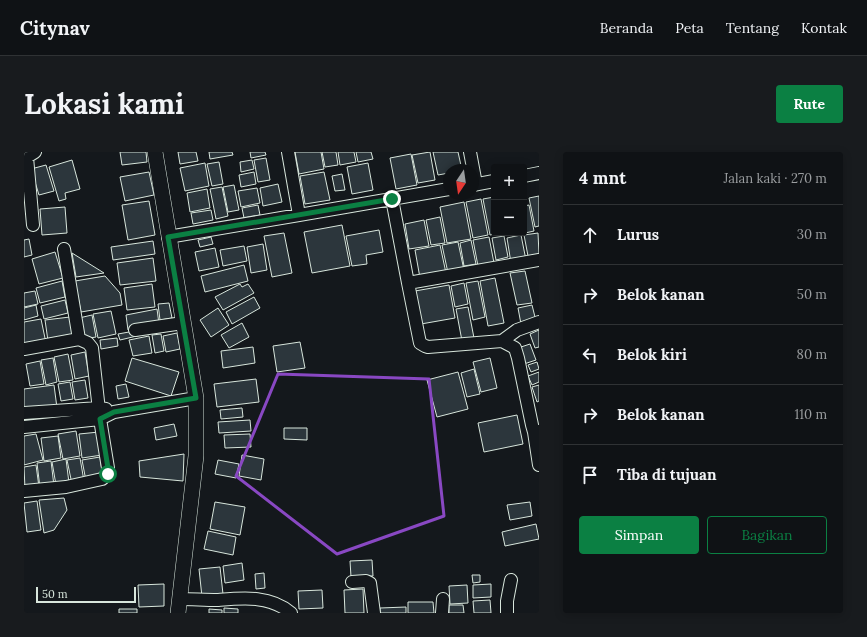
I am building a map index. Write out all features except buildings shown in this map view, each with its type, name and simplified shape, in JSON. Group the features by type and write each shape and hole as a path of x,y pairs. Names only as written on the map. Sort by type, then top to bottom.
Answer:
{"street":[{"path":"155,152 196,398 196,456 179,606 241,597 270,601 291,613"},
{"path":"288,152 299,215"},
{"path":"470,152 472,164"},
{"path":"29,156 34,225"},
{"path":"527,175 539,173"},
{"path":"479,183 491,181"},
{"path":"168,237 443,190"},
{"path":"392,199 408,284 420,342 422,344 428,347 502,341 517,330 539,322"},
{"path":"64,249 80,339"},
{"path":"408,284 539,260"},
{"path":"135,330 183,322"},
{"path":"24,349 80,339 88,343 92,348 108,468 108,474 102,479 66,487 24,491"},
{"path":"502,341 515,348 518,358 536,432 539,465"},
{"path":"24,413 114,412 196,398"},
{"path":"24,427 100,413"},
{"path":"507,613 507,601 511,580"},
{"path":"352,582 370,583 374,613"},
{"path":"442,613 444,599"}],"highlighted area":[{"path":"278,374 429,379 444,516 337,554 236,476"}],"route":[{"path":"108,474 100,419 114,412 196,398 168,237 392,199"}]}
